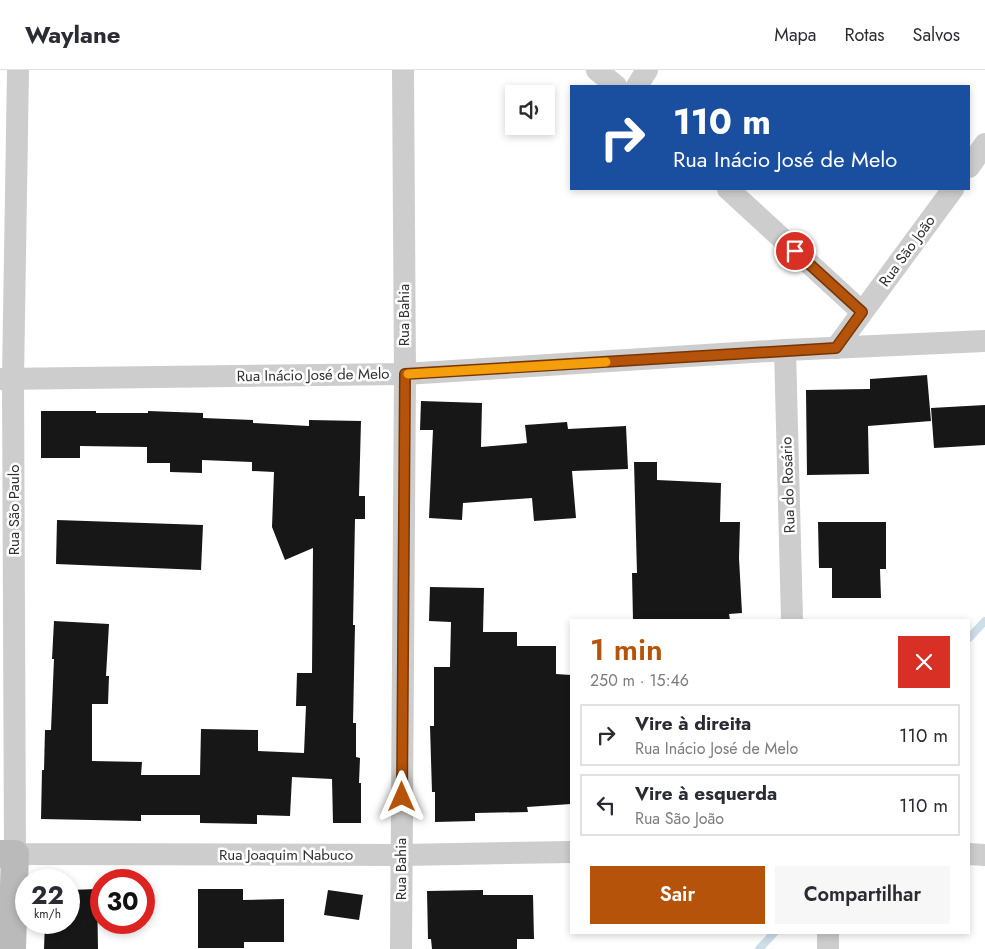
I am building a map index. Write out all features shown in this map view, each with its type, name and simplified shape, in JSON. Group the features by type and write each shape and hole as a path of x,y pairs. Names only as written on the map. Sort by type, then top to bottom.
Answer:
{"main road":[{"name":"Rua São Paulo","path":"7,854 12,949"}],"street":[{"name":"Rua São Paulo","path":"7,854 7,379 18,70"},
{"name":"Rua Bahia","path":"401,949 405,374 403,70"},
{"path":"597,70 615,85"},
{"path":"638,85 647,70"},
{"path":"970,166 985,144"},
{"path":"729,190 862,312"},
{"name":"Rua São João","path":"836,348 952,190"},
{"name":"Rua Inácio José de Melo","path":"7,379 405,374 785,350 985,341"},
{"name":"Rua do Rosário","path":"785,350 792,619"},
{"name":"Rua Joaquim Nabuco","path":"7,854 401,855 570,852"},
{"path":"970,854 985,855"},
{"path":"828,934 828,949"}],"building":[{"path":"927,375 931,421 868,426 869,474 807,475 806,390 870,389 870,379"},
{"path":"421,401 482,403 481,447 527,443 525,425 567,422 568,429 626,426 628,469 572,471 576,518 534,521 532,498 463,503 462,520 429,518 433,430 420,430"},
{"path":"985,405 985,445 934,448 931,408"},
{"path":"41,411 203,413 203,418 253,420 253,423 309,426 309,420 361,421 359,496 365,496 365,519 355,519 353,723 356,723 356,757 360,758 361,823 333,823 332,779 292,777 290,816 257,815 257,824 200,823 200,815 141,815 141,821 41,819 45,730 51,730 54,621 109,624 106,676 109,676 108,704 92,704 92,761 142,762 141,775 200,775 201,729 258,730 258,751 304,753 306,706 296,706 297,673 312,673 313,548 285,560 272,527 274,472 252,471 252,462 202,460 202,473 170,472 170,463 147,463 147,447 80,446 80,458 41,458"},
{"path":"634,462 657,462 657,480 721,483 720,522 740,522 739,558 742,613 729,614 730,619 633,619 632,573 637,573"},
{"path":"57,520 203,525 201,570 56,564"},
{"path":"818,522 886,522 886,569 880,569 881,598 832,598 832,568 819,568"},
{"path":"430,587 484,588 483,632 517,632 517,646 556,646 556,674 570,675 570,804 527,807 528,812 475,813 475,821 435,822 435,792 432,792 430,726 434,726 434,667 450,667 451,622 429,621"},
{"path":"90,889 90,934 98,934 98,949 44,949 45,934 80,934 80,890"},
{"path":"198,889 243,889 243,900 284,899 284,942 244,942 244,948 198,948"},
{"path":"328,890 363,895 359,920 324,915"},
{"path":"483,890 483,895 533,895 534,939 517,939 517,949 432,949 431,939 428,939 427,891"}],"waterway":[{"path":"970,637 985,621"},
{"path":"759,949 773,934"}],"slow traffic":[{"path":"408,374 606,362"}],"route":[{"path":"402,797 405,374 836,348 862,312 795,251"}]}
